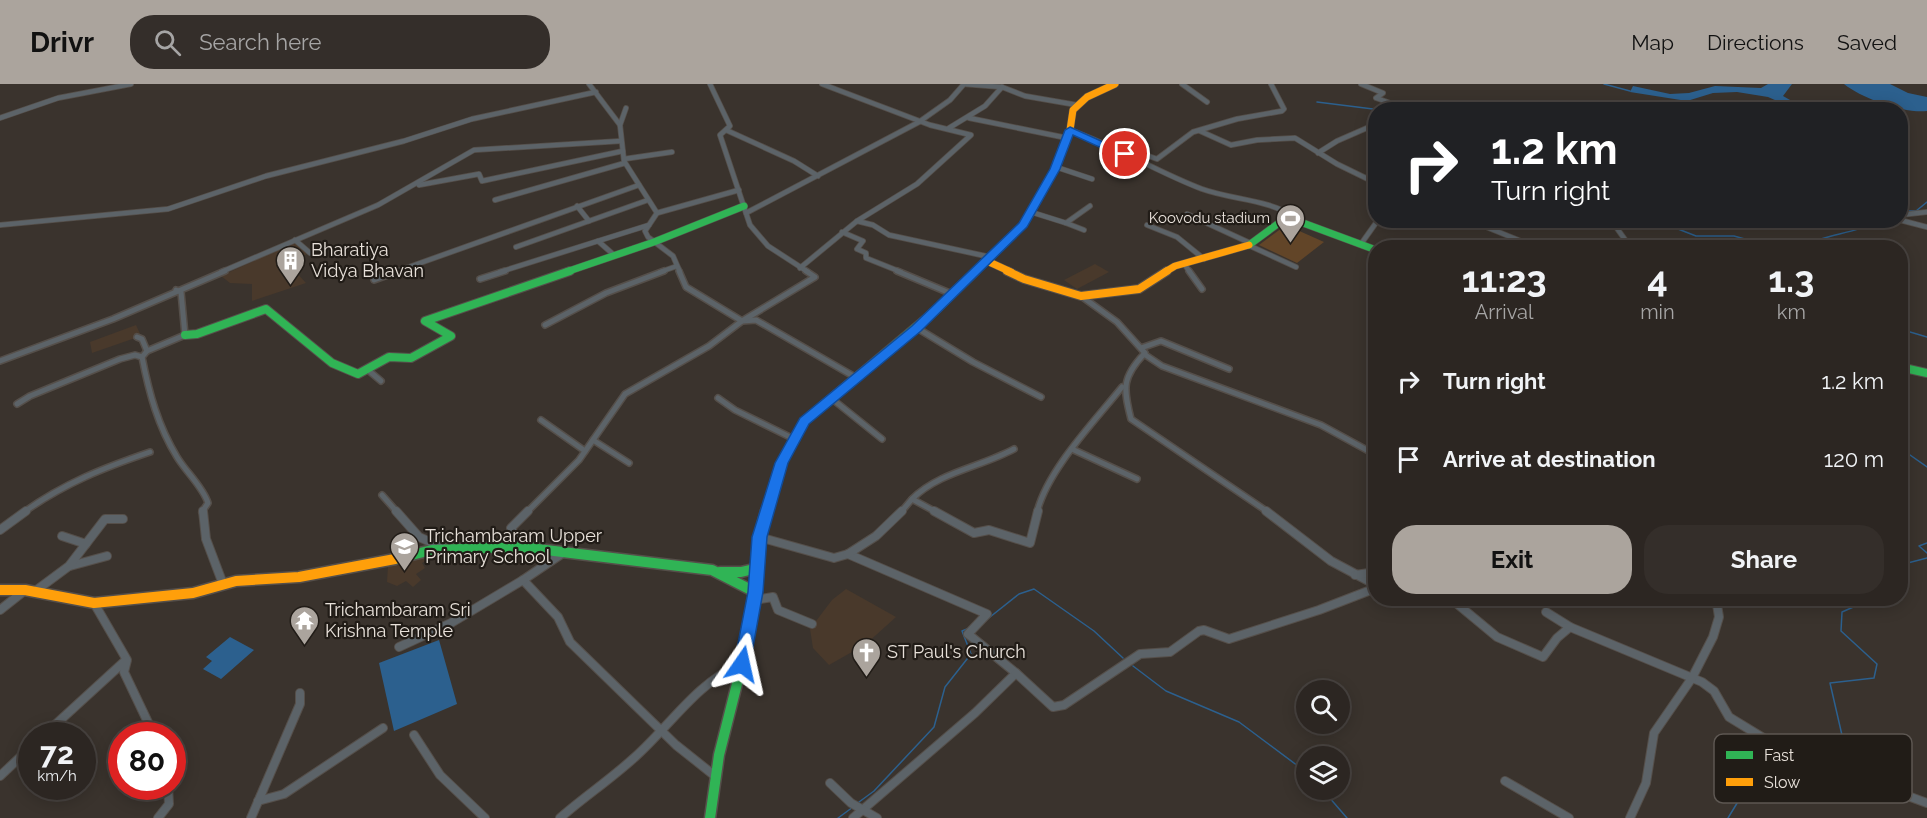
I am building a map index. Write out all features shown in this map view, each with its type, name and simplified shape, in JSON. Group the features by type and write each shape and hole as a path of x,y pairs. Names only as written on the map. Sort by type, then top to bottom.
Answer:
{"main road":[{"path":"710,818 716,776 742,664 754,596 759,537 772,487 794,439 804,421 916,328 1023,225 1056,167 1077,105 1115,84"},
{"path":"185,335 197,334 266,309 304,335 324,357 344,372 358,374 389,357 411,358 450,336 425,321 745,210"},
{"path":"988,259 1024,279 1081,296 1139,289 1176,266 1249,244 1282,219 1295,218 1368,247"},
{"path":"1908,369 1927,373"},
{"path":"0,590 29,591 94,603 193,593 223,584 268,577 299,578 445,549 521,547 735,573 758,568"},
{"path":"712,570 754,596"}],"street":[{"path":"0,118 58,98 131,84"},
{"path":"589,84 620,124"},
{"path":"521,547 511,528 556,484 585,451 625,394 710,346 742,321 815,277 768,246 750,225 720,135 730,126 710,84"},
{"path":"800,268 857,221 917,184 971,135 920,121 822,84"},
{"path":"745,210 818,176 920,121 950,100 964,84 1002,87 1025,96 1077,105"},
{"path":"1182,84 1207,102"},
{"path":"1134,159 1143,154 1158,159 1199,130 1237,119 1282,111 1284,109 1271,84"},
{"path":"1361,84 1383,93 1376,98 1386,102"},
{"path":"948,128 991,102 1002,87"},
{"path":"0,225 168,209 266,176 404,141 472,119 596,92"},
{"path":"626,108 620,124 624,161 657,213"},
{"path":"969,117 1069,134 1219,195 1260,202 1295,218"},
{"path":"1318,153 1332,143 1368,127"},
{"path":"726,129 794,161 818,176"},
{"path":"1199,130 1231,146 1290,137 1368,179"},
{"path":"0,361 113,319 378,205 481,147 621,141"},
{"path":"415,185 479,174 482,181 622,151"},
{"path":"495,200 624,161 672,152"},
{"path":"1056,167 1092,179"},
{"path":"374,280 639,185"},
{"path":"739,190 657,213 645,231 654,242 673,256 686,287 742,321 756,320 855,377"},
{"path":"516,247 648,200"},
{"path":"577,206 589,221"},
{"path":"1066,223 1090,206"},
{"path":"1031,212 1084,230"},
{"path":"1908,214 1927,212"},
{"path":"1187,214 1296,267"},
{"path":"857,221 873,225 889,235 988,259"},
{"path":"1908,222 1927,227"},
{"path":"480,279 651,224"},
{"path":"1147,225 1177,237 1204,259"},
{"path":"1361,244 1372,228"},
{"path":"1489,228 1518,240"},
{"path":"842,232 862,241 857,249 866,253 866,258 952,294"},
{"path":"295,240 310,253"},
{"path":"598,241 614,255"},
{"path":"1184,264 1202,289"},
{"path":"545,324 606,293 677,266"},
{"path":"142,357 147,351 185,335 182,296 181,292 176,290"},
{"path":"1081,296 1117,322 1143,351 1162,366 1321,425 1368,451"},
{"path":"916,328 973,362 1041,396"},
{"path":"137,338 142,339 147,351"},
{"path":"912,500 974,533 989,530 1030,543 1041,497 1122,387 1130,369 1143,351 1161,341 1229,369"},
{"path":"17,404 30,396 120,359 135,355 142,357"},
{"path":"142,357 154,410 165,442 192,481 206,496 208,503 202,513 207,539 223,584"},
{"path":"368,370 381,381"},
{"path":"1122,387 1131,419 1174,451 1256,503 1331,561 1368,582"},
{"path":"831,397 882,439"},
{"path":"718,398 735,410 794,439"},
{"path":"541,420 585,451"},
{"path":"593,440 629,463"},
{"path":"759,537 834,558 848,554 879,537 894,523 912,500 937,479 986,464 1014,449"},
{"path":"1074,450 1137,479"},
{"path":"0,530 66,485 99,469 150,452"},
{"path":"382,495 419,537 445,549"},
{"path":"69,566 105,519 123,519"},
{"path":"62,536 86,544"},
{"path":"399,647 451,623 563,553"},
{"path":"848,554 987,614 968,634 1053,707 1064,705 1140,654 1170,652 1199,631 1204,630 1229,639 1319,610 1368,588"},
{"path":"0,610 69,566 107,556"},
{"path":"1354,575 1368,573"},
{"path":"523,580 558,617 570,642 662,732 716,776"},
{"path":"754,596 773,597 778,610 812,624"},
{"path":"94,603 127,660 124,672 148,722"},
{"path":"1460,606 1497,637 1543,657 1557,638 1570,627"},
{"path":"1630,818 1646,783 1654,733 1692,678 1713,637 1719,617 1717,606"},
{"path":"1546,612 1570,627 1692,678 1714,691 1729,717 1757,734"},
{"path":"58,722 127,660"},
{"path":"560,818 662,732 709,682 733,666 742,664"},
{"path":"853,818 857,807 975,713 1016,673"},
{"path":"251,818 300,704 300,693"},
{"path":"258,801 284,794 383,728"},
{"path":"414,735 440,775 485,818"},
{"path":"0,776 18,759"},
{"path":"1505,782 1569,818"},
{"path":"830,783 857,807 877,818"},
{"path":"1912,798 1927,803"},
{"path":"158,818 170,800"}],"shaded area":[{"name":"Koovodu stadium","path":"1286,225 1324,242 1297,263 1259,245"},
{"name":"Bharatiya Vidya Bhavan","path":"295,242 309,253 300,258 305,265 294,270 306,283 252,301 252,284 230,283 221,276"},
{"path":"1095,264 1109,272 1077,289 1064,280"},
{"path":"136,325 141,336 92,353 90,342"},
{"name":"Trichambaram Upper Primary School","path":"441,551 422,563 425,568 416,574 421,580 413,587 406,581 397,586 387,582 388,566"},
{"path":"846,589 896,617 866,644 829,665 813,648 810,629 832,600"}],"water":[{"path":"1768,84 1792,84 1783,96 1794,102 1780,102 1768,97 1737,92 1713,93 1687,101 1630,92 1633,86 1670,94 1689,93 1715,86 1761,88"},
{"path":"1844,84 1890,84 1908,93 1927,97 1927,111 1908,110 1908,102 1879,102"},
{"path":"230,637 254,650 221,679 203,669 212,661 206,657"},
{"path":"439,640 457,704 394,731 379,663"}],"waterway":[{"path":"1604,84 1630,91"},
{"path":"1317,102 1368,108"},
{"path":"1908,211 1916,211 1927,202"},
{"path":"1676,228 1696,236 1734,236 1748,240"},
{"path":"1818,240 1862,228"},
{"path":"1908,331 1927,337"},
{"path":"1908,454 1927,467"},
{"path":"1927,543 1919,546 1927,553"},
{"path":"1908,563 1927,558"},
{"path":"985,621 1019,594 1034,589 1094,631 1123,658"},
{"path":"1842,734 1830,683 1874,678 1877,664 1841,631 1842,612 1856,606"},
{"path":"859,802 874,791 934,727 945,687 971,654 962,631 967,629"},
{"path":"1133,666 1166,691 1239,722 1296,765"},
{"path":"1331,800 1347,818"},
{"path":"1728,818 1737,803"},
{"path":"838,818 853,807"}],"traffic: fast":[{"path":"185,335 197,334 266,309 278,316 332,363 358,374 389,357 411,358 451,336 425,321 654,242 744,206"},
{"path":"1249,245 1287,217 1368,247"},
{"path":"710,818 719,755 742,664 755,592 759,537 773,487 787,451 804,421 936,310"},
{"path":"1908,369 1927,373"},
{"path":"395,559 432,550 521,547 712,570 755,592"},
{"path":"720,572 741,572 758,568"}],"traffic: slow":[{"path":"936,310 1023,225 1055,169 1070,130 1073,110 1087,97 1115,84"},
{"path":"987,261 1024,279 1081,296 1139,289 1175,266 1249,245"},
{"path":"0,590 25,590 94,603 193,593 236,581 299,577 395,559"}],"place":[{"name":"Koovodu stadium","path":"1291,244"},
{"name":"Bharatiya Vidya Bhavan","path":"290,286"},
{"name":"Trichambaram Upper Primary School","path":"404,572"},
{"name":"Trichambaram Sri Krishna Temple","path":"304,646"},
{"name":"ST Paul's Church","path":"866,678"}],"route":[{"path":"742,664 755,592 759,537 772,487 787,451 804,421 824,402 916,328 1023,225 1055,169 1070,130 1084,134 1125,154"}]}
